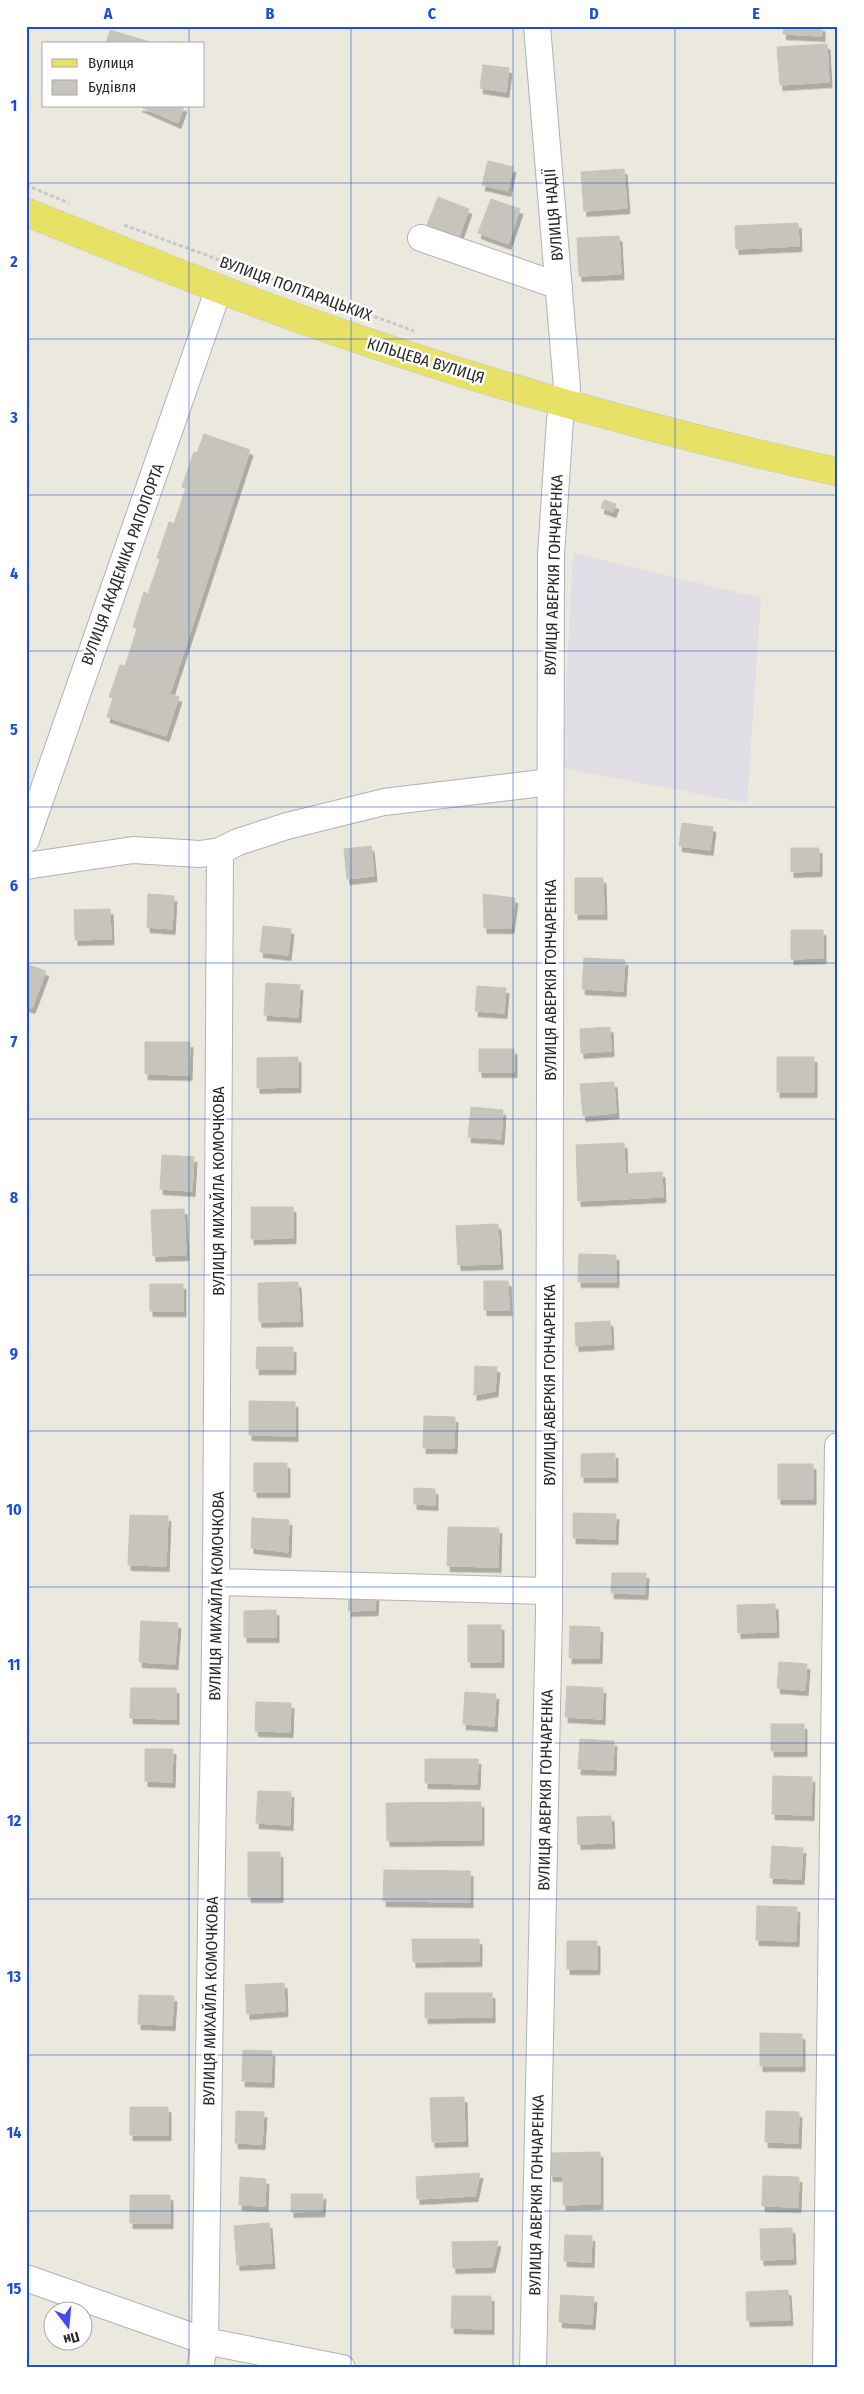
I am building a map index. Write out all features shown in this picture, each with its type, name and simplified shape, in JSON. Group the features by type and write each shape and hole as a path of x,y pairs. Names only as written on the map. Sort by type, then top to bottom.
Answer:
{"main road":[{"name":"КІЛЬЦЕВА ВУЛИЦЯ","path":"26,212 219,288 388,349 564,403 746,452 838,472"}],"street":[{"name":"ВУЛИЦЯ НАДІЇ","path":"537,26 567,388 564,403"},
{"path":"421,238 558,286"},
{"name":"ВУЛИЦЯ АКАДЕМІКА РАПОПОРТА","path":"26,840 219,288"},
{"name":"ВУЛИЦЯ АВЕРКІЯ ГОНЧАРЕНКА","path":"533,2368 549,1591 551,555 559,429 564,403"},
{"path":"26,866 133,850 200,854 220,851 238,842 287,826 384,802 550,782"},
{"name":"ВУЛИЦЯ МИХАЙЛА КОМОЧКОВА","path":"200,2368 205,2341 216,1582 220,851"},
{"path":"826,2368 838,1446"},
{"path":"216,1582 549,1591"},
{"path":"26,2278 205,2341 342,2368"}],"path":[{"path":"26,185 77,206"},
{"name":"ВУЛИЦЯ ПОЛТАРАЦЬКИХ","path":"121,224 418,333"}],"shaded area":[{"path":"573,553 761,598 747,803 562,768"}],"building":[{"path":"784,26 822,26 822,36 783,34"},
{"path":"110,30 150,42 107,42"},
{"path":"827,44 829,82 780,85 777,47"},
{"path":"483,65 509,68 506,92 480,88"},
{"path":"144,108 183,108 178,123"},
{"path":"488,161 513,167 508,191 482,185"},
{"path":"624,169 627,208 584,211 581,172"},
{"path":"438,197 469,209 459,237 427,225"},
{"path":"491,199 520,209 508,244 478,233"},
{"path":"798,223 799,246 736,249 735,226"},
{"path":"619,236 621,274 579,276 577,238"},
{"path":"204,434 250,450 170,694 179,697 166,736 107,717 113,698 109,697 120,665 125,666 137,629 133,627 144,592 148,594 160,559 157,558 169,522 174,524 186,488 182,487 194,452 197,453"},
{"path":"604,500 616,504 613,512 601,508"},
{"path":"682,823 713,827 710,850 679,846"},
{"path":"371,846 374,876 347,879 344,849"},
{"path":"791,848 819,848 819,871 791,872"},
{"path":"575,878 603,878 604,914 575,914"},
{"path":"148,894 174,896 172,929 147,927"},
{"path":"483,894 515,898 511,928 484,928"},
{"path":"110,909 111,939 75,940 74,910"},
{"path":"263,926 291,929 288,955 260,952"},
{"path":"791,930 823,930 823,958 791,959"},
{"path":"584,958 625,960 623,991 582,989"},
{"path":"26,964 46,971 32,1008 26,1006"},
{"path":"266,983 300,985 298,1017 264,1015"},
{"path":"477,986 506,988 504,1013 475,1011"},
{"path":"610,1027 611,1051 581,1053 580,1029"},
{"path":"145,1042 190,1042 189,1075 145,1074"},
{"path":"479,1049 514,1049 514,1072 479,1072"},
{"path":"298,1057 298,1087 257,1088 257,1058"},
{"path":"777,1057 814,1057 814,1092 777,1092"},
{"path":"614,1082 616,1113 583,1116 580,1084"},
{"path":"471,1107 503,1110 501,1139 468,1137"},
{"path":"624,1143 625,1174 662,1172 663,1197 578,1201 576,1145"},
{"path":"162,1155 194,1157 192,1191 160,1189"},
{"path":"251,1207 293,1207 293,1238 251,1239"},
{"path":"184,1209 186,1255 153,1256 151,1210"},
{"path":"498,1224 500,1264 458,1265 456,1226"},
{"path":"579,1254 616,1255 616,1282 578,1282"},
{"path":"484,1281 508,1281 509,1310 484,1310"},
{"path":"298,1282 300,1321 259,1322 258,1283"},
{"path":"150,1284 183,1284 183,1311 150,1311"},
{"path":"610,1321 611,1344 576,1346 575,1323"},
{"path":"257,1347 293,1347 293,1369 256,1369"},
{"path":"475,1366 497,1367 495,1391 474,1395"},
{"path":"249,1401 295,1402 295,1436 249,1435"},
{"path":"424,1416 455,1417 454,1448 423,1448"},
{"path":"615,1453 615,1477 581,1477 581,1454"},
{"path":"254,1463 287,1463 287,1492 254,1492"},
{"path":"778,1464 813,1464 813,1499 778,1499"},
{"path":"414,1488 435,1489 435,1505 414,1504"},
{"path":"573,1513 616,1514 615,1539 573,1538"},
{"path":"130,1515 168,1516 166,1566 128,1565"},
{"path":"252,1518 289,1520 288,1552 251,1548"},
{"path":"448,1527 499,1528 498,1567 447,1566"},
{"path":"612,1573 646,1573 645,1594 611,1593"},
{"path":"376,1595 375,1610 348,1611 349,1596"},
{"path":"775,1604 776,1632 738,1633 737,1605"},
{"path":"276,1610 276,1637 244,1637 244,1611"},
{"path":"141,1621 178,1623 175,1664 139,1662"},
{"path":"468,1625 501,1625 501,1662 468,1662"},
{"path":"570,1626 600,1627 599,1658 569,1658"},
{"path":"779,1662 807,1664 805,1690 777,1688"},
{"path":"567,1686 603,1688 602,1719 565,1717"},
{"path":"131,1688 176,1688 176,1719 130,1718"},
{"path":"465,1692 496,1694 494,1726 463,1724"},
{"path":"256,1702 291,1703 290,1732 255,1731"},
{"path":"771,1724 804,1724 804,1751 771,1751"},
{"path":"580,1739 614,1741 613,1770 578,1769"},
{"path":"145,1749 173,1749 172,1782 145,1781"},
{"path":"425,1759 478,1759 477,1784 425,1783"},
{"path":"773,1776 812,1777 811,1815 772,1814"},
{"path":"258,1791 291,1792 290,1825 256,1823"},
{"path":"481,1802 481,1840 387,1841 386,1803"},
{"path":"611,1816 612,1843 578,1844 577,1817"},
{"path":"772,1846 803,1848 801,1879 770,1878"},
{"path":"248,1852 280,1852 280,1897 248,1897"},
{"path":"384,1870 470,1871 470,1902 383,1901"},
{"path":"757,1906 797,1907 796,1941 756,1940"},
{"path":"412,1939 479,1939 479,1961 413,1962"},
{"path":"567,1941 597,1941 597,1969 567,1969"},
{"path":"284,1983 285,2011 247,2014 245,1985"},
{"path":"425,1993 492,1993 492,2017 425,2018"},
{"path":"139,1995 174,1996 172,2025 138,2024"},
{"path":"760,2033 802,2034 802,2066 760,2066"},
{"path":"243,2050 272,2051 271,2082 242,2081"},
{"path":"464,2097 465,2141 432,2142 430,2098"},
{"path":"130,2107 168,2107 168,2135 130,2135"},
{"path":"236,2111 264,2112 262,2144 235,2143"},
{"path":"766,2111 799,2112 798,2143 765,2142"},
{"path":"600,2152 600,2204 563,2205 563,2176 550,2176 550,2153"},
{"path":"480,2173 475,2196 417,2199 416,2177"},
{"path":"763,2176 799,2177 798,2207 762,2206"},
{"path":"240,2177 266,2179 265,2206 239,2205"},
{"path":"291,2194 323,2194 322,2211 291,2212"},
{"path":"130,2195 170,2195 170,2223 130,2223"},
{"path":"269,2223 272,2263 237,2265 234,2226"},
{"path":"792,2228 793,2259 761,2260 760,2229"},
{"path":"565,2235 592,2236 591,2262 564,2261"},
{"path":"498,2241 492,2267 453,2268 452,2242"},
{"path":"788,2290 790,2320 747,2321 746,2292"},
{"path":"561,2295 594,2297 592,2324 559,2322"},
{"path":"452,2296 491,2296 491,2329 451,2328"}]}
